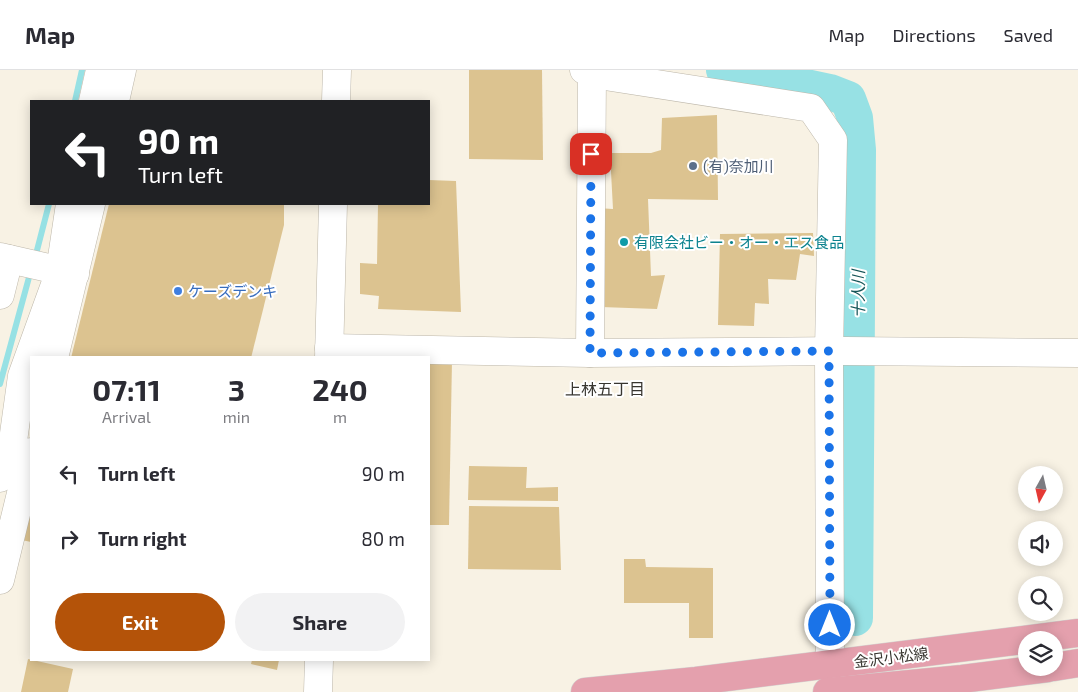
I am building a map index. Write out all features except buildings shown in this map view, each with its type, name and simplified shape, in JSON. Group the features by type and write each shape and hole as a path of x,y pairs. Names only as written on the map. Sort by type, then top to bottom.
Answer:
{"main road":[{"name":"金沢小松線","path":"585,692 696,681 1078,633"},
{"path":"1063,666 1078,663"},
{"name":"金沢小松線","path":"827,692 963,686 1018,674"}],"street":[{"path":"93,100 100,70"},
{"path":"115,100 122,70"},
{"path":"336,100 337,70"},
{"path":"590,353 588,72 811,108 833,140 848,351 830,664"},
{"path":"0,478 13,441 36,265 69,205"},
{"path":"0,295 36,265 90,205"},
{"path":"333,205 329,353 1078,352"},
{"path":"36,265 54,356"},
{"path":"0,580 30,456"},
{"path":"318,692 319,661"}],"waterway":[{"path":"75,100 82,70"},
{"name":"十人川","path":"724,70 830,92 848,99 855,118 858,150 855,618"},
{"path":"35,258 49,205"},
{"path":"0,384 31,270"}],"place":[{"name":"(有)奈加川","path":"693,166"},
{"name":"有限会社ビー・オー・エス食品","path":"624,242"},
{"name":"ケーズデンキ","path":"178,291"}],"district":[{"name":"上林五丁目","path":"605,388"}],"route":[{"path":"591,154 590,353 829,351 830,625"}]}
